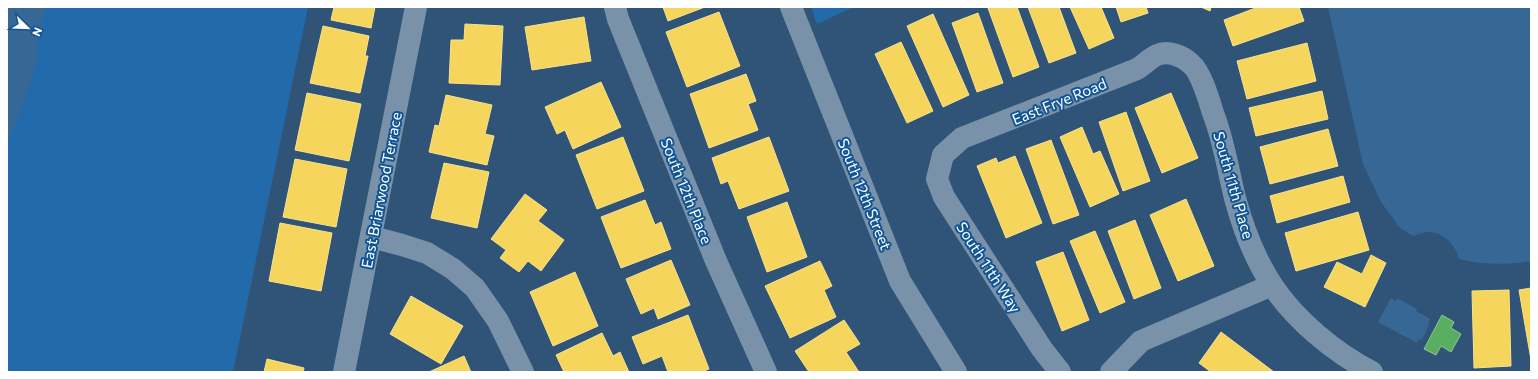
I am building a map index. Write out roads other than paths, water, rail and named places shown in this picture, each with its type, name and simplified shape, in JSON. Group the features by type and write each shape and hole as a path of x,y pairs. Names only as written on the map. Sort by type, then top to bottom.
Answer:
{"street":[{"name":"East Briarwood Terrace","path":"344,372 372,238 416,7"},
{"name":"South 12th Place","path":"615,7 621,26 716,261 766,372"},
{"name":"South 12th Street","path":"791,7 900,282 956,372"},
{"name":"East Frye Road","path":"943,155 962,138 1137,69 1158,54 1178,54"},
{"name":"South 11th Place","path":"1178,54 1192,64 1201,80 1219,129 1235,199 1251,245 1272,285 1295,314 1326,342 1346,366 1371,372"},
{"name":"South 11th Way","path":"943,155 937,179 944,197 1042,349 1060,372"},
{"path":"372,238 427,253 453,269 475,288 498,321 523,372"},
{"path":"1111,372 1141,341 1272,285"}]}
